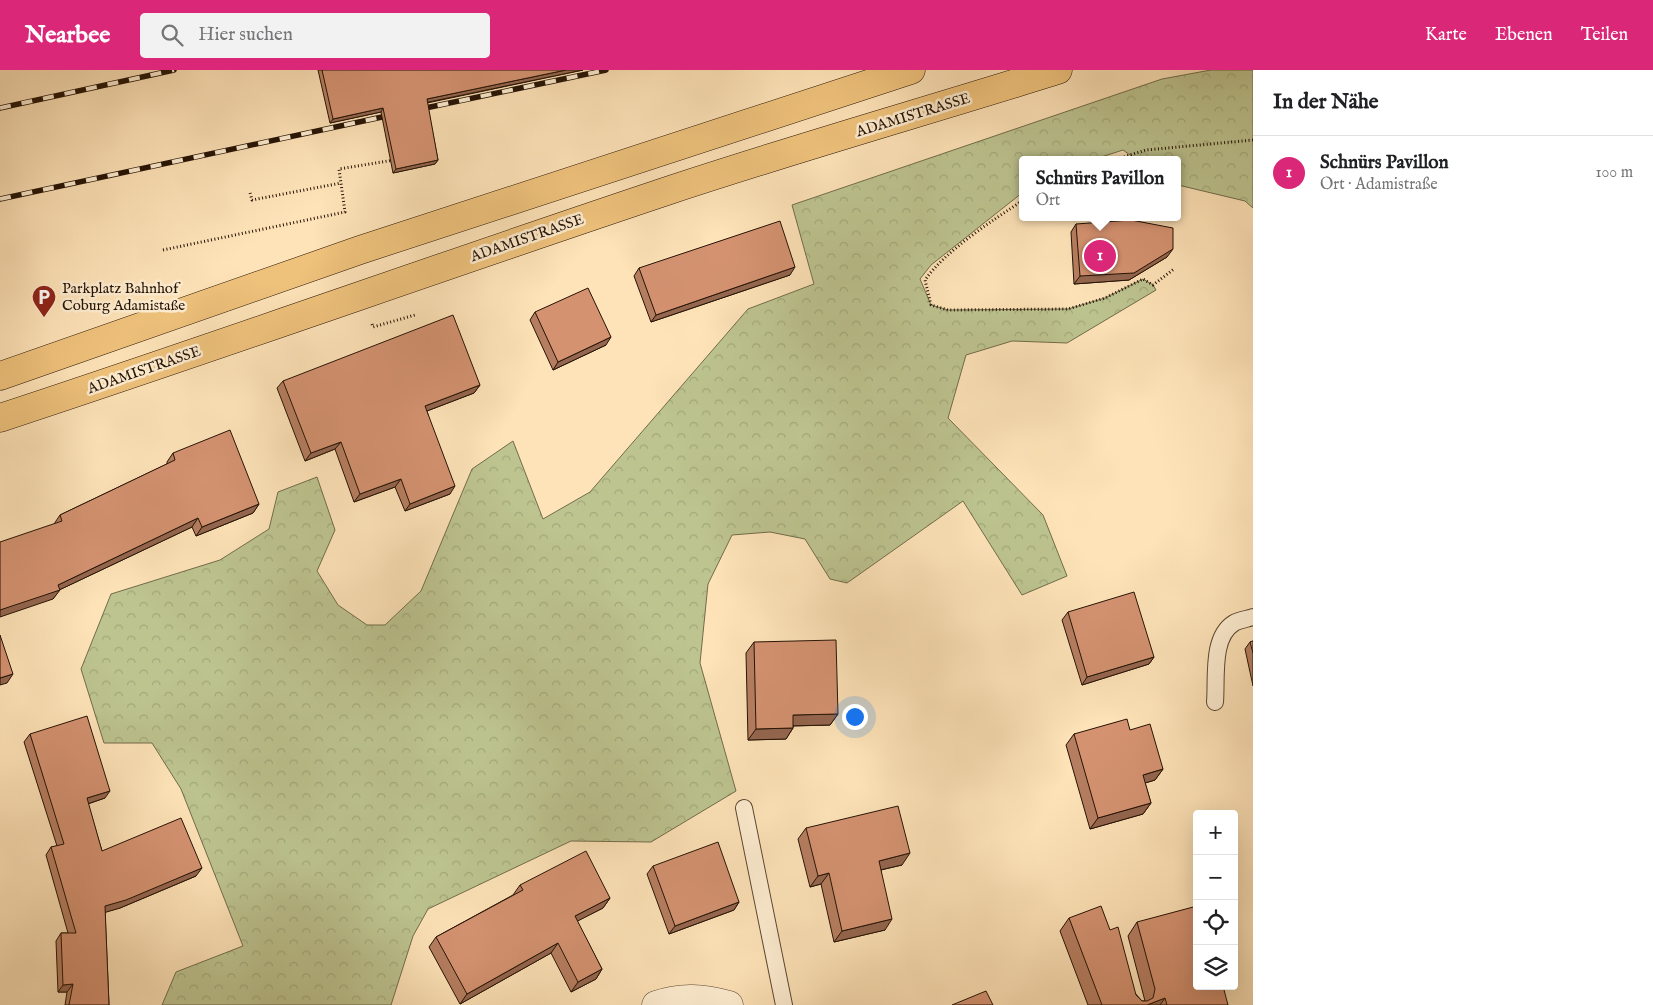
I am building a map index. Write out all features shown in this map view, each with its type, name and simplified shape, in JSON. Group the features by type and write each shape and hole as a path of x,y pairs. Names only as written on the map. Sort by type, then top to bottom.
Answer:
{"highway":[{"path":"0,376 360,250 911,70"},
{"name":"ADAMISTRASSE","path":"0,418 677,188 1058,70"}],"street":[{"path":"656,1005 674,999 704,999 729,1005"}],"lane":[{"path":"1215,702 1219,644 1224,632 1234,622 1253,617"},
{"path":"744,808 784,1005"}],"path":[{"path":"1127,156 1146,150 1253,140"},
{"path":"163,250 345,212 339,169 400,159"},
{"path":"250,193 252,200 341,183"},
{"path":"1019,203 992,220 933,269 925,280 931,305 948,310 1068,309 1106,298 1143,279 1153,285 1174,269"},
{"path":"377,326 415,315"}],"green space":[{"path":"1211,70 1253,70 1253,208 1245,201 1181,186 1181,156 1131,156 1123,150 1104,156 1019,156 1019,195 931,265 920,279 931,305 948,310 1068,309 1105,298 1143,279 1153,285 1156,290 1067,343 1012,341 966,355 948,418 1043,515 1067,576 1022,595 963,501 847,583 830,579 805,539 770,532 732,535 708,584 700,663 736,791 651,842 571,841 428,909 413,936 391,1005 162,1005 176,972 243,946 181,789 152,743 104,743 81,669 111,594 220,560 269,529 278,492 317,477 335,530 317,571 338,605 367,625 385,625 421,591 472,469 513,441 543,519 590,492 748,309 814,284 792,205 1162,79"}],"building":[{"path":"322,70 566,70 427,99 438,160 396,169 383,108 333,119"},
{"path":"780,221 795,267 656,315 639,268"},
{"path":"1136,221 1173,228 1173,249 1134,273 1080,276 1076,224"},
{"path":"588,288 611,337 558,362 535,312"},
{"path":"453,315 480,385 425,406 455,486 410,504 401,479 360,494 341,442 311,453 283,381"},
{"path":"230,430 259,504 202,527 198,518 58,585 60,590 0,610 0,542 62,521 60,515 175,460 173,453"},
{"path":"1134,592 1154,657 1087,677 1068,612"},
{"path":"0,635 13,674 0,678"},
{"path":"836,640 838,714 793,715 793,728 756,729 754,642"},
{"path":"1253,641 1253,653 1250,642"},
{"path":"87,716 110,791 87,798 102,851 181,818 202,868 126,900 105,906 109,1005 69,1005 73,984 63,985 61,933 76,933 51,847 64,844 30,734"},
{"path":"1127,719 1130,730 1150,724 1163,769 1143,775 1151,803 1098,818 1074,734"},
{"path":"898,806 910,853 879,861 892,919 842,931 829,873 818,876 806,828"},
{"path":"718,842 739,902 675,926 653,866"},
{"path":"586,851 610,898 575,916 602,969 578,982 558,943 467,994 436,937 523,890 520,885"},
{"path":"1101,906 1110,930 1118,927 1136,995 1142,1001 1147,1001 1153,998 1155,989 1137,922 1193,907 1193,990 1224,990 1228,1005 1167,1005 1165,998 1147,1005 1102,1005 1069,918"},
{"path":"986,991 993,1005 952,1005"}],"railway":[{"path":"0,108 174,70"},
{"path":"416,110 606,70"},
{"path":"0,199 396,114"}],"place":[{"name":"Schnürs Pavillon","path":"1100,256"},
{"name":"Parkplatz Bahnhof Coburg Adamistaße","path":"44,318"}]}
